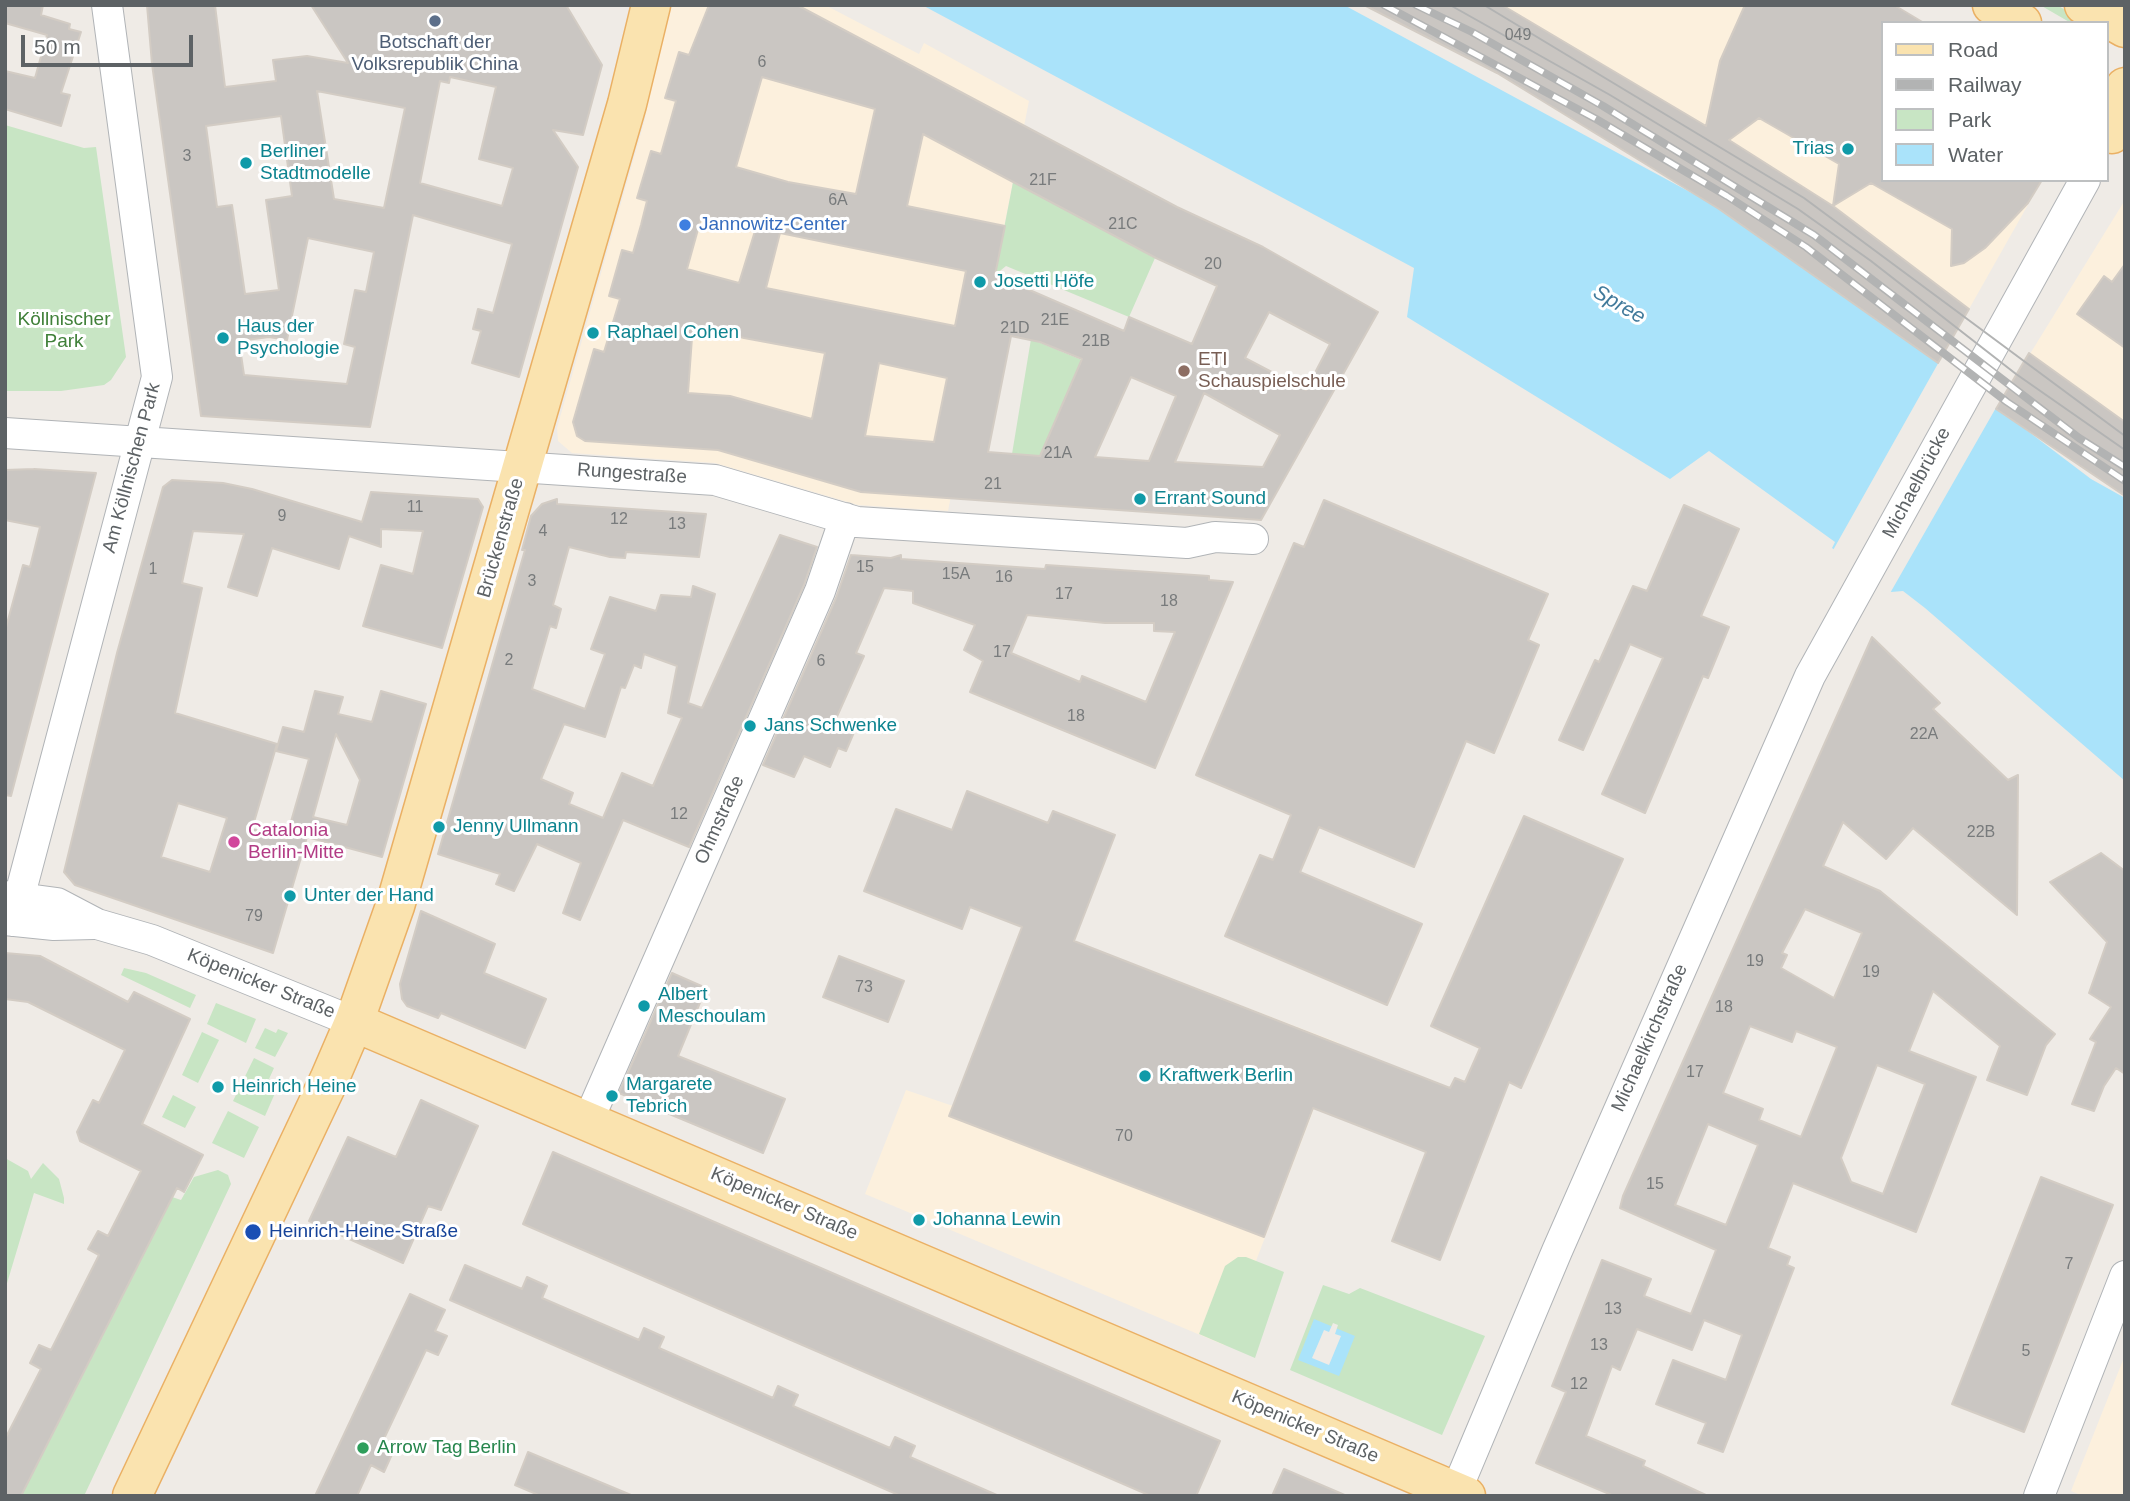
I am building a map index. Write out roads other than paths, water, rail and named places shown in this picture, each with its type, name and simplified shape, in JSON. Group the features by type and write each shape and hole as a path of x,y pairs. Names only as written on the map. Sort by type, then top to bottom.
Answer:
{"main road":[{"name":"Brückenstraße","path":"636,5 639,52"},
{"name":"Brückenstraße","path":"354,1022 395,906 522,468 651,5"},
{"path":"1992,5 2019,21"},
{"path":"2084,5 2125,28"},
{"path":"2114,134 2120,85"},
{"path":"131,1496 354,1022"},
{"name":"Köpenicker Straße","path":"354,1022 1459,1494"}],"street":[{"name":"Am Köllnischen Park","path":"10,909 157,377 107,5"},
{"name":"Michaelbrücke","path":"1860,588 2084,182"},
{"name":"Rungestraße","path":"5,433 715,480 857,522 1187,543 1215,537 1253,539"},
{"name":"Ohmstraße","path":"588,1121 820,592 845,518"},
{"name":"Michaelkirchstraße","path":"1459,1494 1557,1251 1804,689 1860,588"},
{"name":"Köpenicker Straße","path":"10,909 57,903 97,924 152,940 354,1022"},
{"path":"2039,1496 2125,1276"}],"water":[{"name":"Spree","path":"922,5 1344,5 1714,205 1938,363 2091,479 2125,498 2125,781 1925,608 1903,591 1891,592 1832,548 1835,542 1709,451 1670,479 1407,317 1414,268"},
{"path":"1314,1319 1355,1336 1339,1376 1298,1360"}],"tram line":[{"path":"1450,5 1610,95 1798,209 1871,261 2016,374 2125,450"},
{"path":"1484,5 1804,198 2125,436"}],"railway":[{"path":"1384,5 1596,119 1727,196 1806,247 2007,402 2125,481"},
{"path":"1416,5 1472,32 1603,106 1814,235 2079,438 2125,467"}],"place":[{"name":"Botschaft der Volksrepublik China","path":"435,21"},
{"name":"Trias","path":"1848,149"},
{"name":"Berliner Stadtmodelle","path":"246,163"},
{"name":"Jannowitz-Center","path":"685,225"},
{"name":"Josetti Höfe","path":"980,282"},
{"name":"Raphael Cohen","path":"593,333"},
{"name":"Haus der Psychologie","path":"223,338"},
{"name":"ETI Schauspielschule","path":"1184,371"},
{"name":"Errant Sound","path":"1140,499"},
{"name":"Jans Schwenke","path":"750,726"},
{"name":"Jenny Ullmann","path":"439,827"},
{"name":"Catalonia Berlin-Mitte","path":"234,842"},
{"name":"Unter der Hand","path":"290,896"},
{"name":"Albert Meschoulam","path":"644,1006"},
{"name":"Kraftwerk Berlin","path":"1145,1076"},
{"name":"Heinrich Heine","path":"218,1087"},
{"name":"Margarete Tebrich","path":"612,1096"},
{"name":"Johanna Lewin","path":"919,1220"},
{"name":"Heinrich-Heine-Straße","path":"253,1232"},
{"name":"Arrow Tag Berlin","path":"363,1448"}],"park label":[{"name":"Köllnischer Park","path":"64,331"}]}
